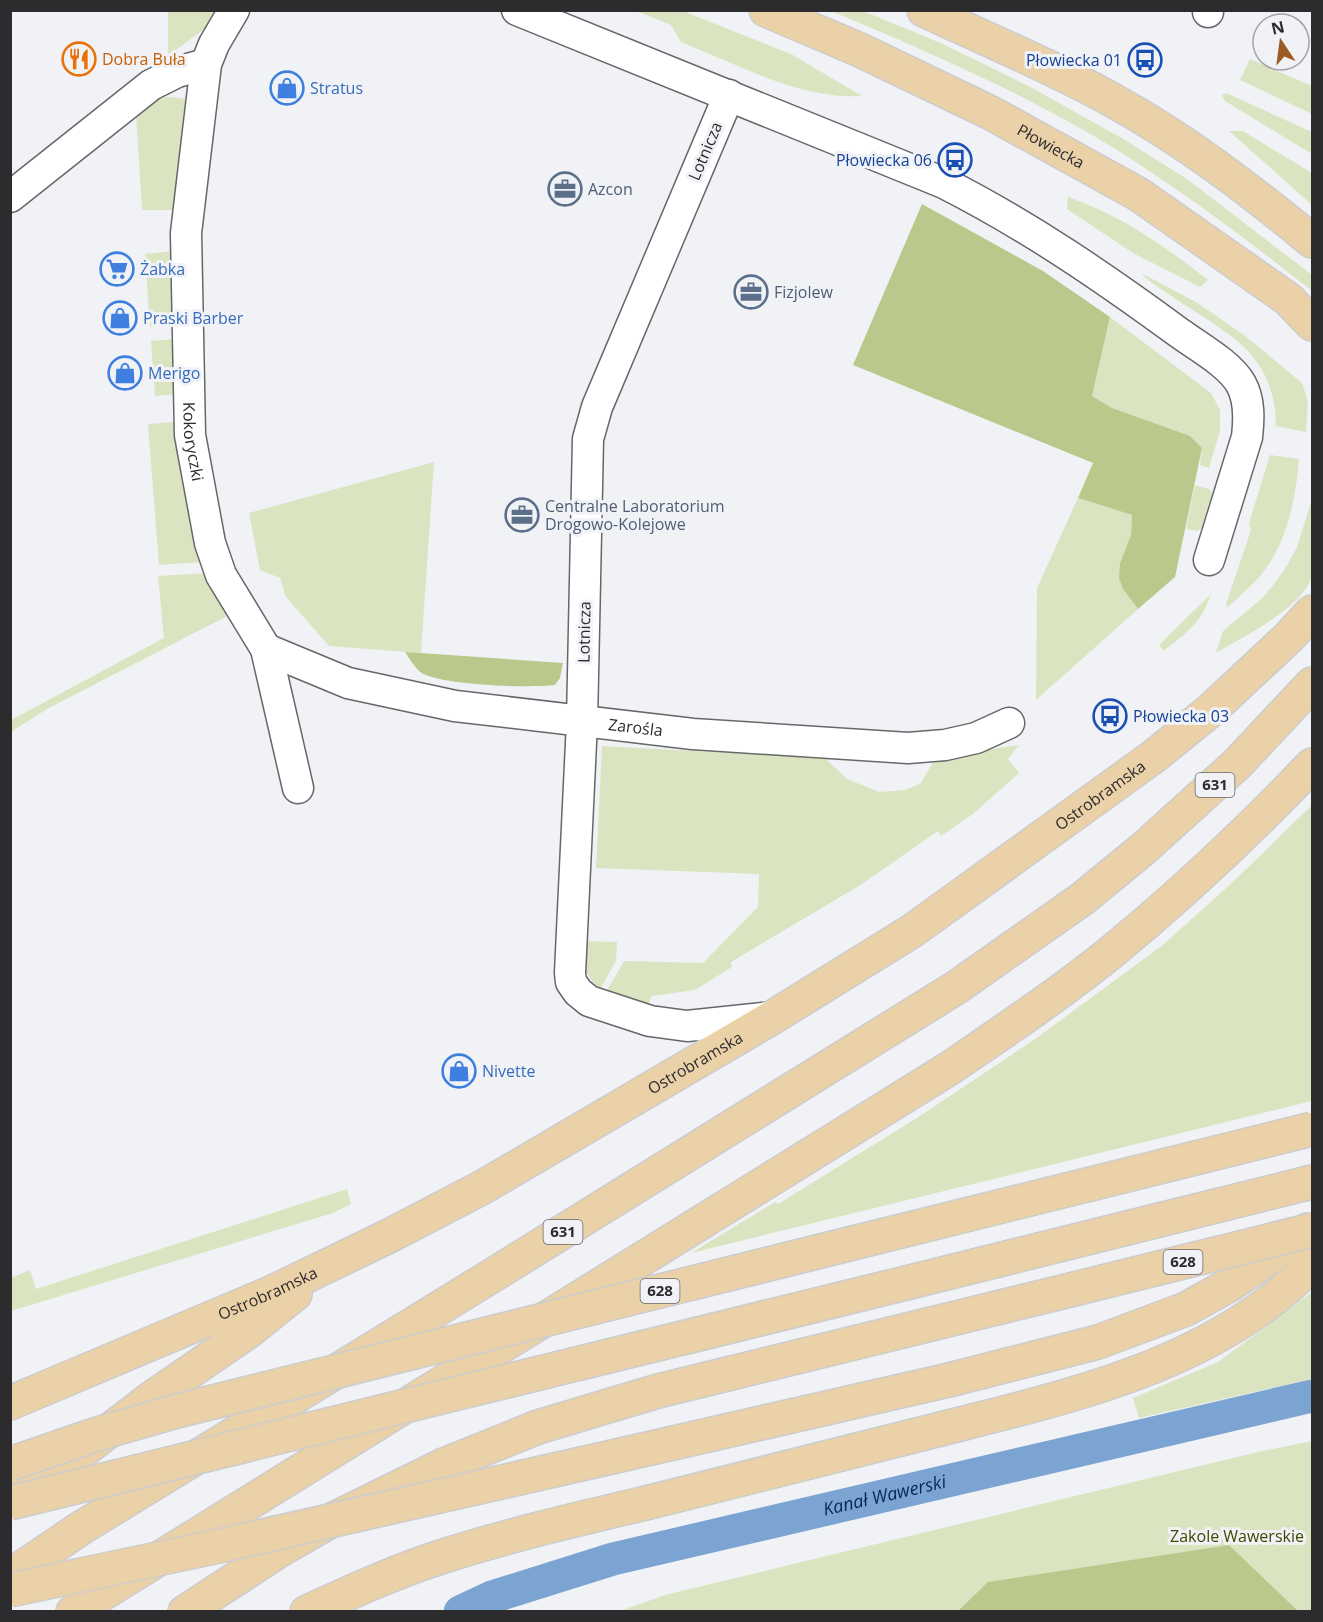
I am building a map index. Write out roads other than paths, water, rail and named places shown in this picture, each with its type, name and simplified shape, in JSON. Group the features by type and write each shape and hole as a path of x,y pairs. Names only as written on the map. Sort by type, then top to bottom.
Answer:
{"main road":[{"name":"Płowiecka","path":"766,10 860,50 991,113 1138,194 1288,299 1312,324"},
{"path":"924,10 1114,101 1163,130 1223,171 1312,241"},
{"name":"Ostrobramska","path":"10,1403 318,1272 483,1187 773,1017 912,930 1153,758 1211,710 1289,637 1312,612"},
{"name":"631","path":"10,1576 81,1528 947,993 1109,878 1229,771 1312,684"},
{"path":"73,1611 941,1074 1067,986 1146,923 1214,864 1312,765"},
{"name":"628","path":"10,1464 97,1434 177,1411 1312,1129"},
{"path":"10,1503 1312,1182"},
{"path":"10,1590 219,1546 950,1380 1098,1342 1160,1320 1203,1300 1253,1270 1312,1226"},
{"name":"628","path":"185,1611 283,1548 332,1520 444,1464 538,1427 658,1391 1312,1230"},
{"path":"307,1611 371,1583 446,1555 548,1527 898,1440 1119,1380 1198,1346 1244,1320 1290,1286 1312,1264"},
{"path":"10,1499 88,1448 153,1398 249,1331 284,1305 318,1272"}],"street":[{"name":"Kokoryczki","path":"234,10 214,44 207,64 186,232 190,435 210,543 221,575 266,649 298,788"},
{"path":"518,10 944,183 991,207 1050,242 1110,282 1235,375 1242,385 1247,401 1248,429 1209,560"},
{"path":"10,197 151,85 177,72 207,64"},
{"name":"Lotnicza","path":"729,95 597,407 588,439 582,722 570,973 571,982 588,1001 650,1021 687,1026 773,1017"},
{"name":"Zarośla","path":"266,649 348,683 454,706 693,734 908,748 945,745 976,738 1009,723"}],"waterway":[{"name":"Kanał Wawerski","path":"460,1612 492,1597 613,1559 1312,1396"}],"place":[{"name":"Dobra Buła","path":"79,59"},
{"name":"Płowiecka 01","path":"1145,60"},
{"name":"Stratus","path":"287,88"},
{"name":"Płowiecka 06","path":"955,160"},
{"name":"Azcon","path":"565,189"},
{"name":"Żabka","path":"117,269"},
{"name":"Fizjolew","path":"751,292"},
{"name":"Praski Barber","path":"120,318"},
{"name":"Merigo","path":"125,373"},
{"name":"Centralne Laboratorium Drogowo-Kolejowe","path":"522,515"},
{"name":"Płowiecka 03","path":"1110,716"},
{"name":"Nivette","path":"459,1071"}],"park label":[{"name":"Zakole Wawerskie","path":"1237,1536"}]}
